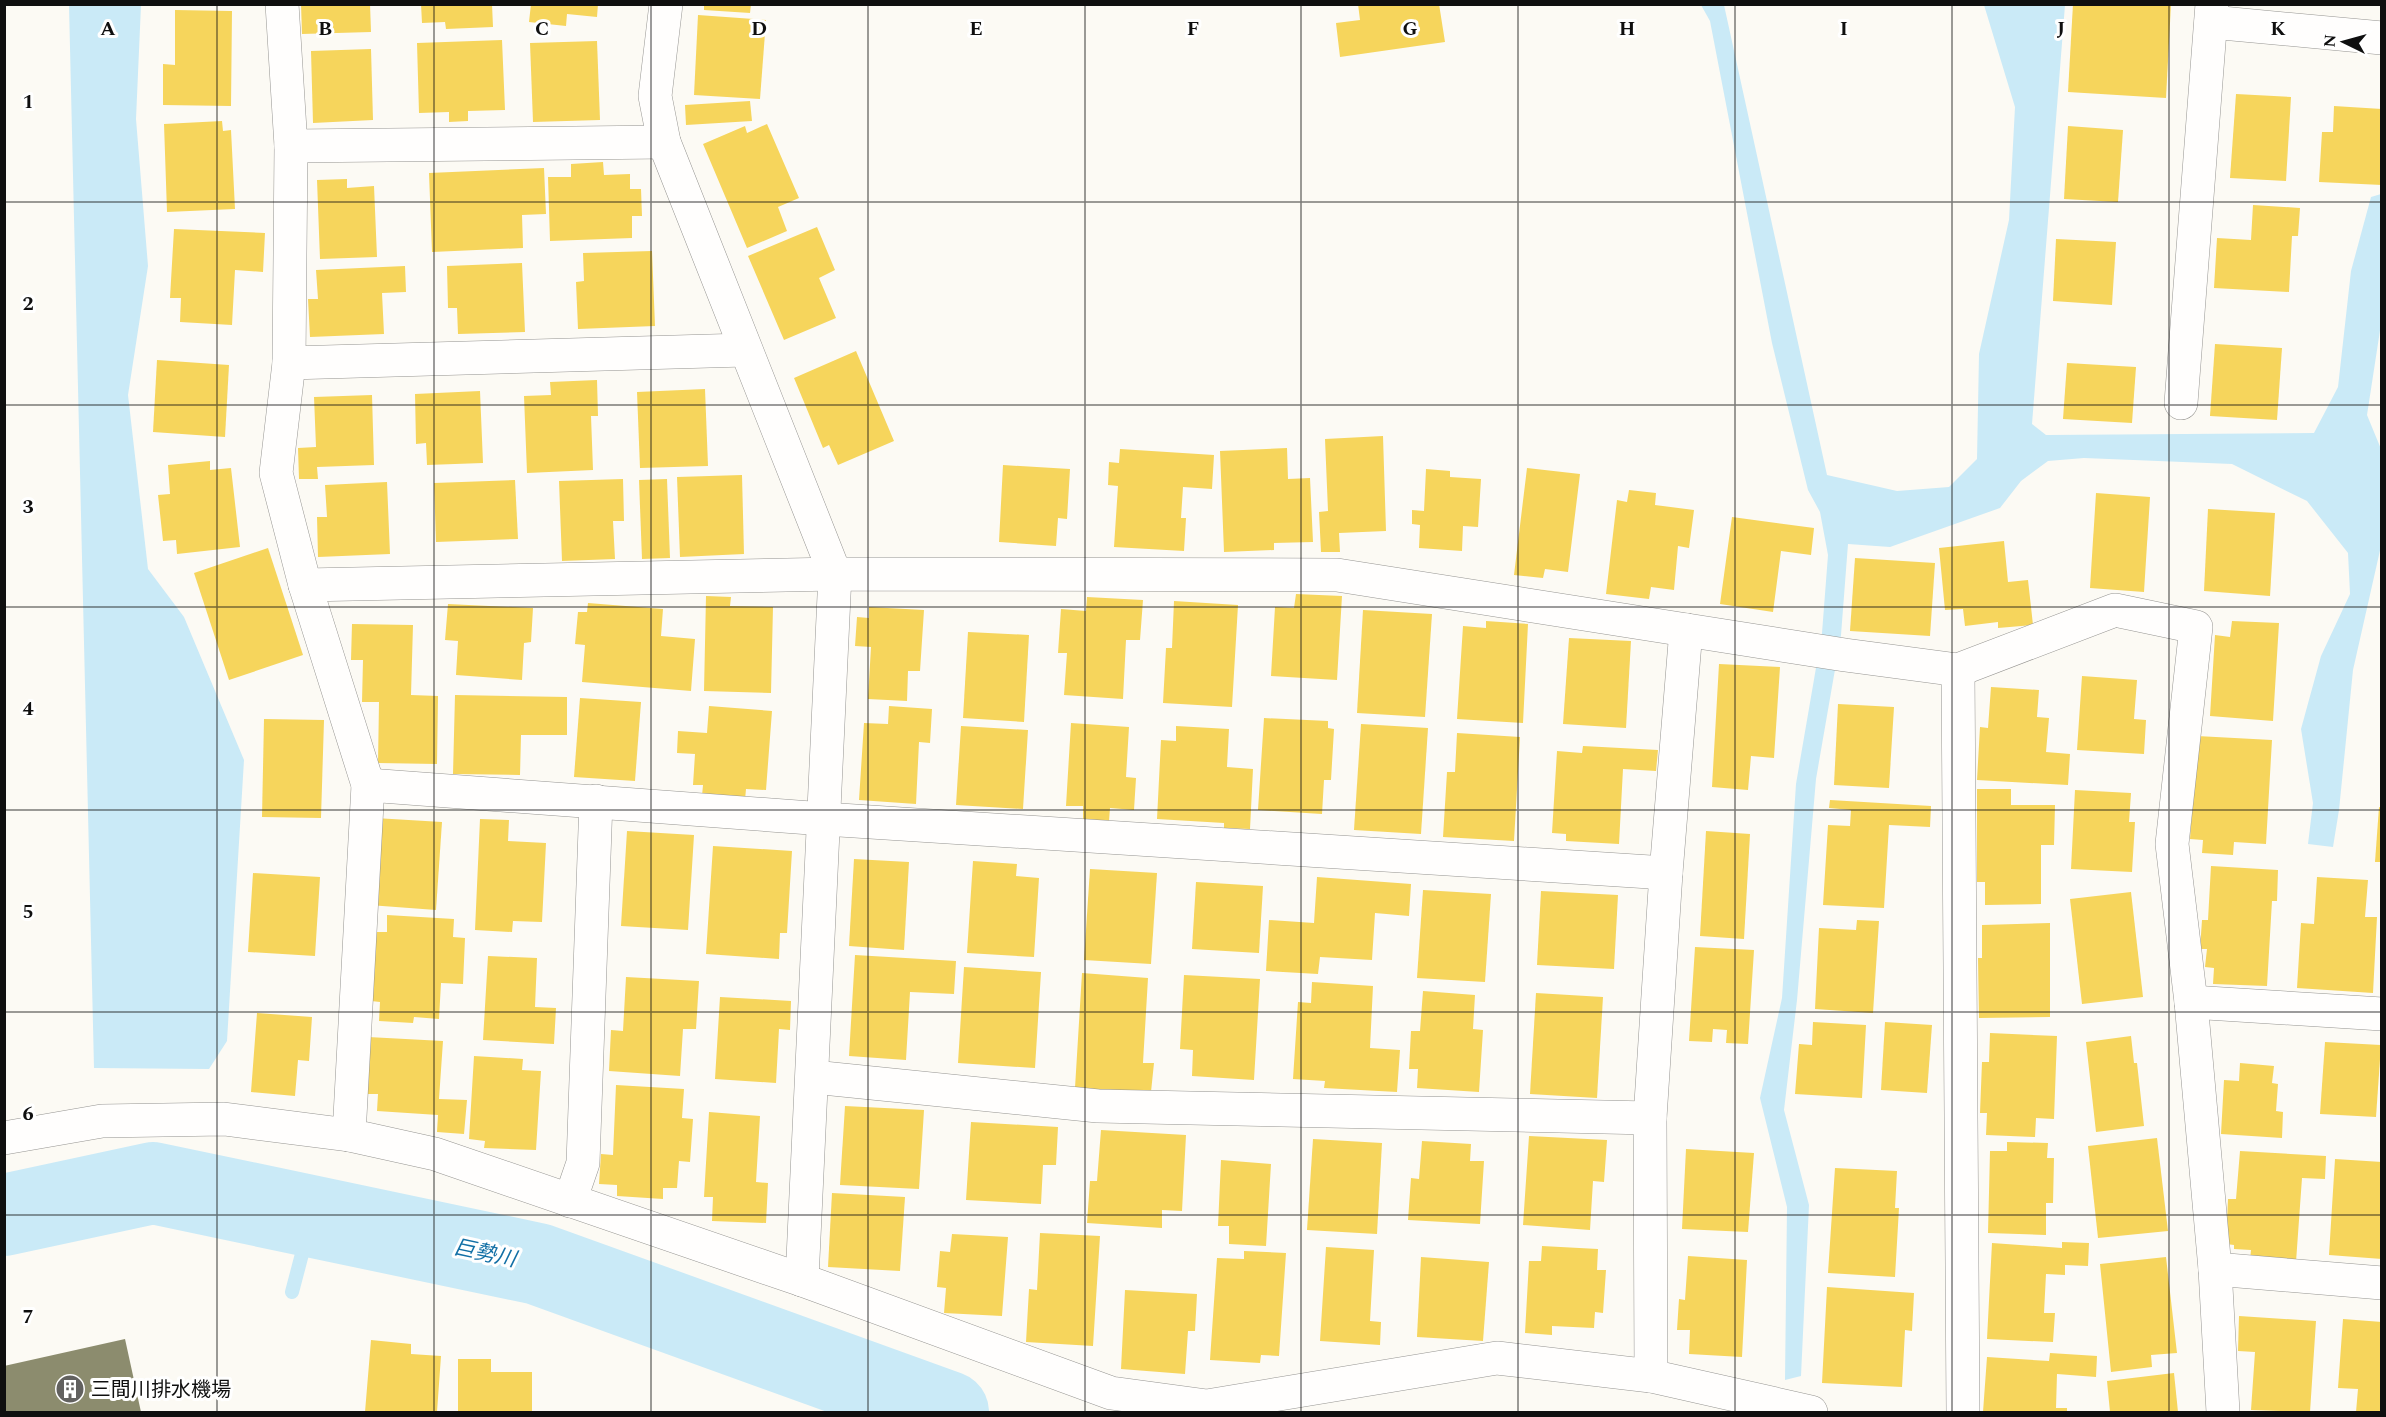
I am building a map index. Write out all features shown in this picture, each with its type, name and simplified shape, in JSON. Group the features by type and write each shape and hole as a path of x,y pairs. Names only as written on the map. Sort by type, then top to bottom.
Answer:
{"street":[{"path":"282,4 291,146 289,363 276,473 305,585 368,785 349,1135"},
{"path":"666,4 655,96 664,142 835,574 802,1280"},
{"path":"2181,403 2212,13 2382,38"},
{"path":"291,146 664,142"},
{"path":"289,363 745,350"},
{"path":"305,585 835,574 1336,575 1958,670 2115,610 2196,627 2172,844 2192,1002 2215,1269 2223,1413"},
{"path":"1651,1376 1650,1118 1666,873 1686,630"},
{"path":"1958,670 1963,1413"},
{"path":"368,785 824,819 1666,873"},
{"path":"570,1201 583,1163 596,801"},
{"path":"2192,1002 2382,1014"},
{"path":"813,1077 1098,1106 1650,1118"},
{"path":"4,1138 102,1121 224,1119 349,1135 435,1154 802,1280 1111,1393 1207,1406 1497,1358 1651,1376 1810,1413"},
{"path":"2215,1269 2382,1283"}],"water":[{"path":"69,5 141,5 136,119 148,266 128,395 148,569 184,617 244,760 227,1041 209,1069 94,1068"},
{"path":"1701,5 1724,5 1827,475 1897,491 1949,487 1977,459 1979,354 2009,220 2015,107 1984,5 2065,5 2032,424 2046,435 2314,433 2338,387 2351,271 2371,197 2381,194 2381,324 2367,415 2381,449 2381,546 2353,670 2339,810 2333,847 2308,844 2313,803 2301,729 2321,656 2350,594 2348,553 2307,501 2232,464 2084,458 2048,461 2021,481 2000,508 1890,547 1848,544 1841,635 1816,779 1797,1000 1784,1110 1809,1205 1801,1376 1785,1380 1787,1207 1760,1098 1782,998 1796,784 1822,633 1828,555 1820,512 1808,490 1772,343 1710,21"}],"building: 住宅":[{"path":"301,4 370,4 371,32 302,34"},
{"path":"421,4 492,4 493,27 446,29 445,22 422,23"},
{"path":"531,4 598,4 597,17 567,14 566,26 529,22"},
{"path":"704,4 751,4 750,13 704,10"},
{"path":"1358,4 1439,4 1445,42 1340,57 1336,23 1360,20"},
{"path":"2073,4 2171,4 2166,98 2068,92"},
{"path":"175,10 232,11 231,106 163,105 163,64 175,65"},
{"path":"698,15 766,20 760,99 694,95"},
{"path":"502,40 505,110 468,111 468,121 449,122 449,112 419,113 417,43"},
{"path":"597,41 600,120 533,122 530,43"},
{"path":"371,49 373,120 313,123 311,51"},
{"path":"2236,94 2291,97 2286,181 2230,178"},
{"path":"750,101 752,121 686,125 685,105"},
{"path":"2334,106 2382,109 2382,185 2319,182 2322,132 2333,132"},
{"path":"222,121 223,131 231,130 235,209 167,212 164,124"},
{"path":"767,124 799,198 778,207 787,231 747,248 703,144 745,126 747,133"},
{"path":"2068,126 2123,130 2118,202 2064,199"},
{"path":"603,162 604,175 630,174 630,189 641,189 642,216 632,216 632,238 550,241 548,177 571,177 571,164"},
{"path":"544,168 546,214 522,215 523,248 432,252 429,173"},
{"path":"347,179 347,188 374,186 377,257 320,259 317,180"},
{"path":"2253,205 2300,208 2298,236 2292,236 2289,292 2214,288 2217,238 2251,240"},
{"path":"817,227 835,270 819,278 836,318 784,340 748,256"},
{"path":"174,229 265,233 263,272 235,270 232,325 180,322 181,298 170,298"},
{"path":"2056,239 2116,242 2112,305 2053,301"},
{"path":"652,251 655,326 578,329 576,282 584,281 583,253"},
{"path":"522,263 525,332 458,334 457,308 448,308 447,266"},
{"path":"405,266 406,292 382,293 384,334 310,337 308,299 318,299 316,270"},
{"path":"2215,344 2282,348 2277,420 2210,416"},
{"path":"856,351 894,441 838,465 829,445 823,448 794,378"},
{"path":"157,360 229,365 225,437 153,432"},
{"path":"2067,363 2136,367 2132,423 2063,419"},
{"path":"597,380 598,416 591,416 593,470 527,473 524,396 551,395 550,382"},
{"path":"705,389 708,466 640,468 637,392"},
{"path":"480,391 483,463 427,465 426,443 416,444 415,394"},
{"path":"372,395 374,465 317,467 318,479 299,479 298,448 316,447 314,397"},
{"path":"1383,436 1386,531 1339,533 1340,552 1321,552 1319,512 1328,511 1325,439"},
{"path":"1287,448 1288,479 1310,478 1313,542 1274,543 1274,550 1224,552 1220,451"},
{"path":"1120,449 1214,455 1212,489 1183,487 1181,518 1186,518 1184,551 1114,547 1118,486 1108,485 1109,462 1119,463"},
{"path":"210,461 210,470 231,468 240,547 177,554 176,540 163,541 158,495 170,494 168,465"},
{"path":"1003,465 1070,469 1067,519 1058,518 1056,546 999,542"},
{"path":"1527,468 1580,474 1568,572 1545,569 1543,578 1514,575"},
{"path":"1426,469 1450,471 1450,477 1481,479 1478,527 1463,526 1462,551 1419,548 1420,525 1412,524 1412,510 1424,511"},
{"path":"742,475 744,554 680,557 677,477"},
{"path":"623,479 624,521 613,521 615,559 562,561 559,481"},
{"path":"667,479 670,558 642,559 639,480"},
{"path":"515,480 518,539 436,542 434,483"},
{"path":"387,482 390,554 318,557 317,517 327,517 325,485"},
{"path":"1629,490 1656,493 1655,505 1694,510 1689,548 1678,546 1674,590 1651,587 1649,599 1606,594 1617,500 1627,502"},
{"path":"2096,493 2150,497 2144,592 2090,588"},
{"path":"2208,509 2275,513 2270,596 2204,591"},
{"path":"1732,517 1814,528 1811,555 1781,551 1773,612 1720,604"},
{"path":"2004,541 2008,582 2028,580 2033,625 1998,628 1998,622 1965,626 1963,609 1945,610 1939,548"},
{"path":"268,548 303,655 229,680 194,573"},
{"path":"1855,558 1935,563 1930,636 1850,631"},
{"path":"1296,594 1342,596 1337,680 1271,676 1275,607 1294,608"},
{"path":"706,596 731,597 730,606 773,607 771,693 704,691"},
{"path":"1087,597 1143,600 1140,640 1126,640 1123,699 1064,695 1067,653 1058,653 1061,609 1086,611"},
{"path":"1174,601 1238,605 1232,707 1163,703 1166,648 1172,648"},
{"path":"588,603 663,609 661,636 695,639 691,691 582,682 585,645 575,644 578,612 587,612"},
{"path":"448,604 533,608 531,642 524,643 522,680 456,675 458,641 445,640"},
{"path":"869,607 924,610 920,671 908,671 907,701 868,699 871,647 855,646 857,617 869,618"},
{"path":"1363,610 1432,614 1425,717 1357,713"},
{"path":"1486,621 1528,624 1523,723 1457,719 1463,626 1486,628"},
{"path":"2232,621 2279,623 2273,721 2210,716 2215,635 2230,637"},
{"path":"352,624 413,625 411,695 438,696 437,764 378,763 379,702 362,702 363,660 351,660"},
{"path":"968,632 1029,635 1024,722 963,718"},
{"path":"1569,638 1631,641 1626,728 1563,724"},
{"path":"1719,664 1780,667 1774,758 1751,756 1748,790 1712,787"},
{"path":"2082,676 2137,680 2134,719 2146,720 2144,754 2077,750"},
{"path":"1991,687 2039,690 2037,717 2049,718 2046,752 2070,754 2068,785 1977,780 1980,727 1988,728"},
{"path":"455,695 567,697 567,735 521,735 520,775 453,774"},
{"path":"580,698 641,702 635,781 574,777"},
{"path":"1838,704 1894,707 1889,788 1834,785"},
{"path":"709,706 772,711 766,790 746,789 745,800 702,796 703,785 693,785 695,754 677,753 678,731 707,733"},
{"path":"889,706 932,709 930,743 919,742 916,804 859,800 864,723 888,724"},
{"path":"1264,718 1328,721 1328,728 1334,729 1331,780 1324,780 1322,814 1258,810"},
{"path":"264,719 324,720 321,818 262,817"},
{"path":"1071,723 1129,727 1126,777 1136,778 1134,810 1110,808 1109,821 1083,819 1083,806 1066,806"},
{"path":"1361,724 1428,728 1421,834 1354,830"},
{"path":"961,726 1028,730 1023,809 956,805"},
{"path":"1176,726 1229,729 1227,767 1253,769 1250,829 1224,828 1224,823 1157,819 1161,740 1176,741"},
{"path":"1457,733 1520,737 1514,841 1443,837 1447,772 1455,772"},
{"path":"2197,736 2272,740 2266,844 2234,842 2233,855 2202,853 2203,840 2190,839"},
{"path":"1583,746 1658,750 1656,771 1623,769 1619,844 1566,841 1566,834 1552,833 1557,751 1582,753"},
{"path":"1977,789 2011,789 2011,805 2055,805 2054,845 2041,845 2041,904 1985,905 1985,882 1977,882"},
{"path":"2075,790 2131,793 2129,822 2135,822 2132,872 2071,869"},
{"path":"1830,800 1931,806 1930,827 1889,825 1884,908 1823,905 1828,825 1850,826 1851,810 1829,808"},
{"path":"2379,807 2382,808 2382,862 2375,862"},
{"path":"375,818 442,822 436,910 369,905"},
{"path":"480,819 509,820 508,841 546,843 542,922 513,921 512,932 475,930"},
{"path":"627,831 694,835 688,930 621,926"},
{"path":"1706,831 1750,834 1744,939 1700,936"},
{"path":"713,846 792,851 787,933 780,933 779,959 706,954"},
{"path":"854,859 909,862 904,950 849,946"},
{"path":"973,861 1017,864 1016,876 1039,878 1034,957 967,953"},
{"path":"2211,866 2278,870 2277,901 2272,901 2267,986 2213,984 2214,968 2205,967 2207,949 2200,949 2202,920 2208,920"},
{"path":"1090,869 1157,873 1151,964 1084,960"},
{"path":"253,873 320,877 315,956 248,952"},
{"path":"1317,877 1411,884 1409,916 1375,913 1372,960 1320,957 1318,974 1266,971 1269,920 1314,923"},
{"path":"2317,877 2368,880 2365,917 2377,917 2373,993 2297,988 2301,923 2314,924"},
{"path":"1196,882 1263,886 1259,953 1192,949"},
{"path":"1423,890 1491,894 1485,982 1417,978"},
{"path":"1541,891 1618,895 1614,969 1537,965"},
{"path":"2131,892 2143,997 2082,1004 2070,899"},
{"path":"387,915 454,919 453,937 465,938 463,984 441,983 439,1019 414,1017 413,1023 379,1021 380,1002 371,1001 375,932 387,932"},
{"path":"1857,920 1879,921 1873,1013 1815,1009 1819,928 1856,930"},
{"path":"2050,923 2050,1017 1979,1018 1978,958 1982,958 1982,925"},
{"path":"1695,947 1754,950 1748,1044 1726,1043 1727,1030 1713,1029 1712,1042 1689,1041"},
{"path":"855,955 956,961 954,994 910,992 906,1060 849,1056"},
{"path":"488,956 537,958 535,1007 556,1008 554,1044 483,1040"},
{"path":"964,967 1041,972 1035,1068 958,1063"},
{"path":"1082,973 1148,978 1143,1063 1154,1063 1151,1092 1075,1088"},
{"path":"1184,975 1260,979 1254,1080 1192,1076 1193,1050 1180,1049"},
{"path":"626,977 699,981 696,1029 683,1029 680,1076 609,1071 611,1030 623,1031"},
{"path":"1312,982 1373,986 1370,1048 1400,1050 1397,1092 1324,1088 1325,1081 1293,1079 1298,1002 1311,1003"},
{"path":"1423,991 1475,995 1473,1029 1483,1030 1479,1092 1417,1088 1418,1069 1409,1069 1411,1031 1420,1031"},
{"path":"1536,993 1603,997 1597,1098 1530,1094"},
{"path":"720,997 791,1001 790,1030 779,1029 776,1083 715,1079"},
{"path":"257,1013 312,1017 309,1061 298,1060 295,1096 251,1092"},
{"path":"1813,1022 1866,1025 1862,1098 1795,1094 1799,1044 1812,1045"},
{"path":"1885,1022 1932,1025 1927,1093 1881,1090"},
{"path":"1990,1033 2057,1036 2054,1119 2036,1118 2035,1137 1986,1135 1987,1113 1980,1113 1982,1062 1989,1062"},
{"path":"2131,1036 2134,1063 2137,1063 2144,1126 2096,1132 2086,1042"},
{"path":"368,1037 443,1041 439,1099 467,1100 464,1134 437,1132 438,1115 377,1111 378,1094 365,1094"},
{"path":"2325,1042 2381,1045 2376,1117 2320,1114"},
{"path":"474,1056 523,1059 522,1070 541,1071 536,1150 484,1148 485,1141 469,1139"},
{"path":"2240,1063 2274,1066 2272,1083 2278,1084 2276,1111 2283,1112 2282,1138 2221,1134 2224,1080 2239,1081"},
{"path":"616,1085 684,1089 682,1118 693,1119 690,1162 679,1161 677,1188 663,1188 663,1199 617,1196 617,1185 599,1184 601,1154 613,1155"},
{"path":"845,1106 924,1110 919,1189 840,1185"},
{"path":"709,1112 760,1116 756,1182 768,1183 766,1223 712,1221 713,1197 704,1197"},
{"path":"971,1122 1058,1127 1056,1165 1043,1165 1041,1204 966,1200"},
{"path":"1101,1130 1186,1135 1182,1211 1162,1210 1162,1228 1087,1223 1090,1181 1097,1181"},
{"path":"1529,1136 1607,1140 1604,1182 1593,1181 1590,1230 1523,1225"},
{"path":"2157,1138 2168,1231 2098,1238 2088,1146"},
{"path":"1313,1139 1382,1143 1377,1234 1307,1230"},
{"path":"1422,1141 1471,1144 1470,1161 1484,1161 1480,1224 1408,1220 1411,1178 1419,1179"},
{"path":"2007,1142 2048,1143 2047,1158 2054,1158 2053,1203 2046,1203 2046,1235 1988,1233 1990,1151 2007,1151"},
{"path":"1686,1149 1754,1153 1748,1232 1682,1229"},
{"path":"2240,1151 2326,1156 2325,1179 2302,1178 2296,1262 2250,1260 2251,1250 2234,1249 2234,1245 2226,1244 2228,1199 2236,1199"},
{"path":"2335,1159 2382,1162 2382,1259 2329,1255"},
{"path":"1221,1160 1271,1164 1266,1246 1229,1244 1229,1226 1218,1226"},
{"path":"1835,1168 1897,1171 1895,1208 1899,1208 1895,1277 1828,1273"},
{"path":"832,1193 905,1197 900,1271 828,1267"},
{"path":"1040,1233 1100,1236 1093,1346 1026,1342 1029,1289 1037,1290"},
{"path":"952,1234 1008,1237 1002,1316 944,1313 946,1288 937,1287 940,1251 950,1252"},
{"path":"2062,1242 2089,1243 2088,1266 2065,1265 2065,1275 2046,1274 2044,1313 2055,1313 2053,1342 1987,1339 1992,1243 2062,1248"},
{"path":"1542,1246 1598,1249 1597,1270 1606,1270 1603,1313 1595,1312 1594,1328 1552,1326 1552,1335 1525,1333 1529,1261 1541,1261"},
{"path":"1326,1247 1374,1250 1370,1321 1381,1322 1380,1345 1320,1341"},
{"path":"1244,1251 1286,1253 1279,1356 1261,1355 1260,1363 1210,1360 1217,1258 1244,1259"},
{"path":"1688,1256 1747,1260 1742,1357 1689,1354 1690,1330 1677,1330 1679,1299 1685,1300"},
{"path":"1421,1257 1489,1262 1483,1341 1417,1337"},
{"path":"2166,1257 2177,1353 2151,1355 2152,1367 2111,1372 2100,1264"},
{"path":"1827,1287 1914,1293 1912,1331 1905,1330 1902,1387 1822,1383"},
{"path":"1125,1290 1197,1294 1195,1331 1188,1331 1185,1374 1121,1369"},
{"path":"2239,1316 2316,1321 2310,1412 2251,1410 2255,1352 2238,1351"},
{"path":"2343,1319 2382,1322 2382,1412 2356,1412 2358,1389 2338,1388"},
{"path":"371,1340 411,1344 411,1354 441,1356 437,1412 365,1412"},
{"path":"2050,1353 2097,1356 2096,1377 2057,1374 2056,1408 2067,1408 2067,1412 1983,1412 1987,1357 2049,1361"},
{"path":"458,1359 491,1359 491,1372 532,1372 532,1412 458,1412"},
{"path":"2174,1373 2178,1412 2110,1412 2107,1381"}],"building: 工業":[{"name":"三間川排水機場","path":"125,1339 141,1412 4,1412 4,1366"}],"waterway":[{"name":"巨勢川","path":"4,1215 153,1183 538,1264 948,1412"},
{"path":"292,1292 312,1216"}],"place":[{"name":"三間川排水機場","path":"70,1389"}]}
